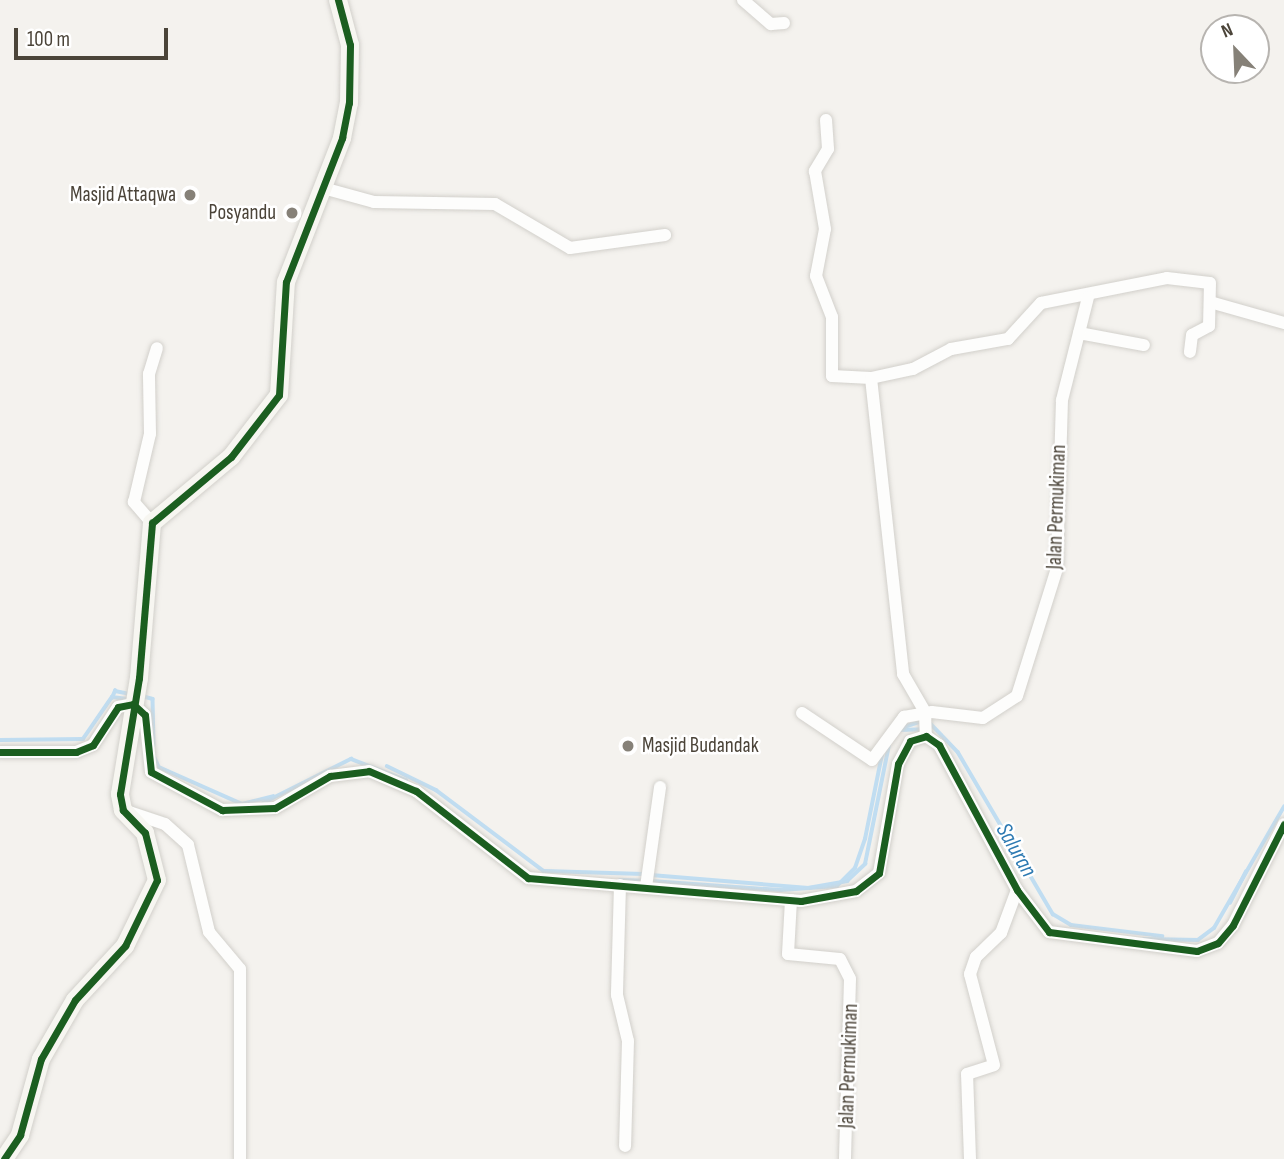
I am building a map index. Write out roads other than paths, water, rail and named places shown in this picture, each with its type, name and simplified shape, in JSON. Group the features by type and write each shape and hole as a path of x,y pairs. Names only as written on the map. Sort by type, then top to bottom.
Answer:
{"street":[{"path":"4,1159 20,1135 41,1059 75,1000 125,947 150,903 158,866 145,833 123,810 121,764 139,678 152,523 231,457 279,395 286,282 323,188 349,103 350,45 338,0"},
{"path":"743,0 771,24 784,23"},
{"path":"826,120 828,149 815,171 825,229 816,276 832,317 831,376 872,378 913,369 951,349 997,344 1015,335 1027,313 1041,303 1186,278 1209,281 1209,326 1192,335 1190,352"},
{"path":"323,188 374,202 495,204 570,248 665,235"},
{"name":"Jalan Permukiman","path":"925,715 983,718 1017,696 1058,568 1062,400 1088,297"},
{"path":"1210,302 1284,323"},
{"path":"1079,333 1144,345"},
{"path":"152,523 134,502 150,433 149,374 157,348"},
{"path":"872,378 903,674 925,715 926,734 939,746 1017,890 1049,932 1197,951 1218,943 1233,925 1284,824"},
{"path":"0,752 76,752 93,744 118,707 133,702"},
{"path":"133,702 145,715 151,772 222,810 275,808 330,776 382,773 416,791 487,852 528,878 620,885 647,879 791,900 835,898 868,886 879,873 898,764 910,741 926,734"},
{"path":"802,713 872,760 897,722 925,715"},
{"path":"647,879 660,787"},
{"path":"123,810 165,824 188,845 209,932 240,969 240,1159"},
{"path":"620,885 617,995 629,1063 625,1146"},
{"path":"970,1159 967,1074 994,1065 970,974 973,961 1001,933 1017,890"},
{"name":"Jalan Permukiman","path":"791,900 788,954 840,959 850,979 845,1159"}],"waterway":[{"name":"Saluran","path":"112,698 115,691 131,694"},
{"name":"Saluran","path":"142,696 153,699 154,745"},
{"name":"Saluran","path":"0,740 83,739 112,697 129,699"},
{"path":"140,703 152,724"},
{"name":"Saluran","path":"904,727 923,721"},
{"name":"Saluran","path":"930,723 958,752 1053,914 1071,925 1162,936"},
{"path":"900,730 924,729"},
{"name":"Saluran","path":"651,875 808,888 847,881 865,864 889,745"},
{"name":"Saluran","path":"651,881 781,890 837,886 855,868 865,839 882,755"},
{"name":"Saluran","path":"155,758 159,767 242,804 273,796"},
{"name":"Saluran","path":"261,804 351,759 406,780"},
{"name":"Saluran","path":"387,766 436,790 544,871 643,874"},
{"name":"Saluran","path":"1144,939 1198,940 1214,928 1284,807"},
{"name":"Saluran","path":"1230,903 1246,872"},
{"name":"Saluran","path":"620,880 643,881"}],"place":[{"name":"Masjid Attaqwa","path":"190,195"},
{"name":"Posyandu","path":"292,213"},
{"name":"Masjid Budandak","path":"628,746"}]}
